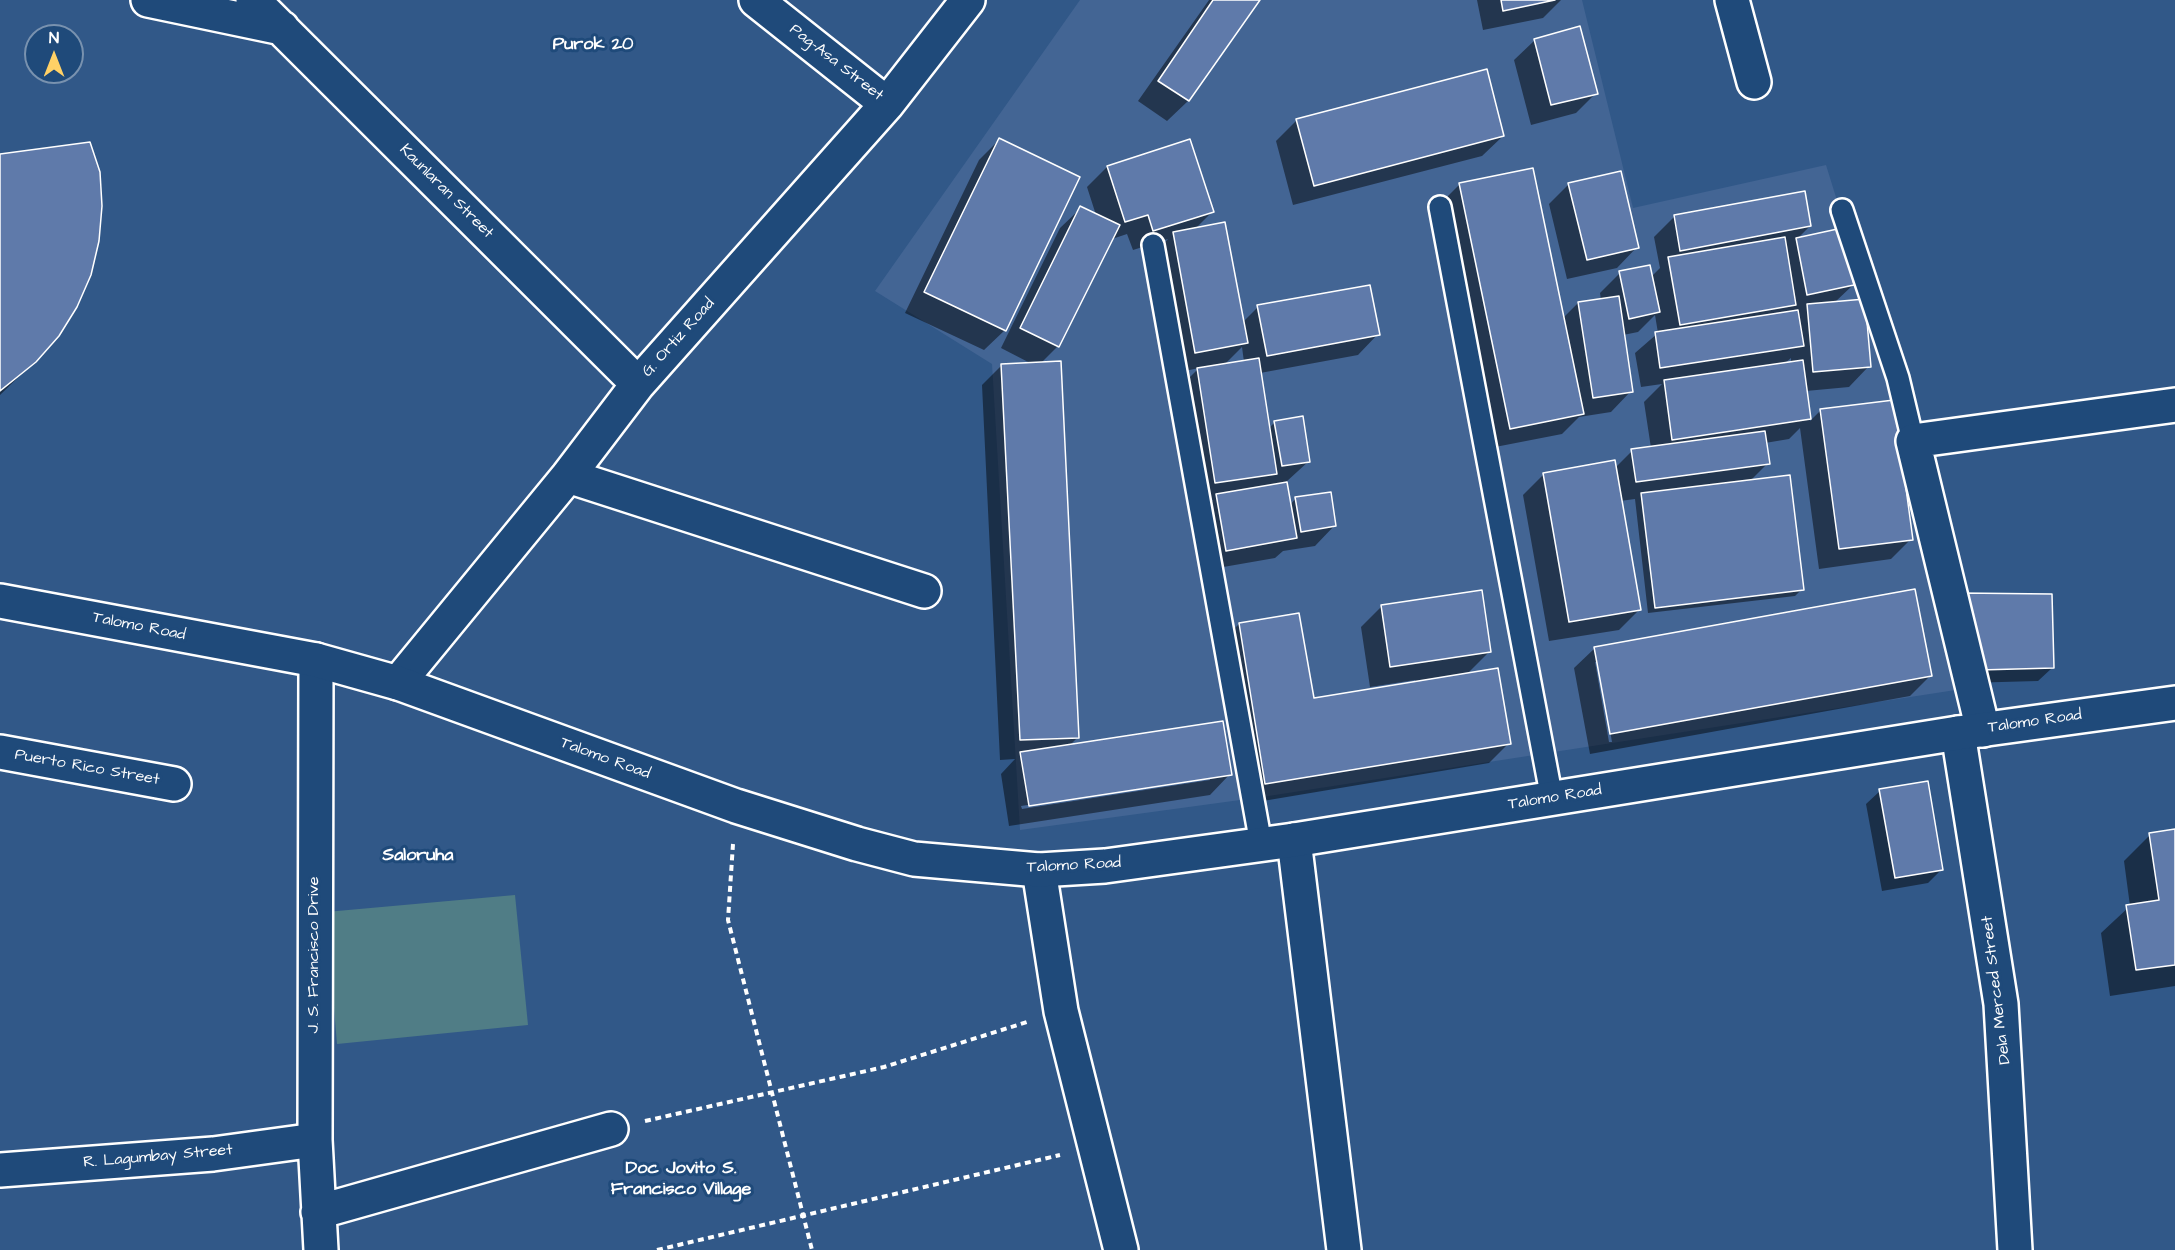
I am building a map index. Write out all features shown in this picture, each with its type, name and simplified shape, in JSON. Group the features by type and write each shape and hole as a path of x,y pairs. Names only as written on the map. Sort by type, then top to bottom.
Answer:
{"street":[{"path":"148,0 282,28"},
{"name":"Kaunlaran Street","path":"253,0 638,384"},
{"name":"Pag-Asa Street","path":"756,0 887,104"},
{"name":"G. Ortiz Road","path":"398,683 568,476 638,384 887,104 968,0"},
{"path":"1732,0 1754,82"},
{"path":"1913,441 2175,405"},
{"name":"Dela Merced Street","path":"1913,441 1971,731 2001,1004 2015,1250"},
{"path":"568,476 924,591"},
{"name":"Talomo Road","path":"0,601 316,660 398,683 736,806 857,844 914,859 1039,870 1105,866 1294,840 1971,731 2175,702"},
{"name":"J. S. Francisco Drive","path":"316,660 315,1140 321,1250"},
{"name":"Puerto Rico Street","path":"0,753 174,784"},
{"path":"1294,840 1344,1250"},
{"path":"1039,870 1062,1011 1121,1250"},
{"path":"318,1212 611,1129"},
{"name":"R. Lagumbay Street","path":"0,1170 213,1154 315,1140"}],"lane":[{"path":"1440,207 1552,799"},
{"path":"1842,210 1898,378 1913,441"},
{"path":"1153,245 1261,844"}],"path":[{"path":"736,806 728,920 812,1250"},
{"path":"611,1129 913,1059 1062,1011"},
{"path":"657,1250 1096,1146"}],"shaded area":[{"path":"1080,0 1582,0 1633,208 1826,165 1910,436 1962,689 1262,797 1020,830 992,364 875,291"}],"green space":[{"path":"515,895 528,1025 337,1044 326,912"}],"building":[{"path":"1213,0 1260,0 1189,101 1158,81"},
{"path":"1501,0 1555,0 1503,11"},
{"path":"1580,26 1598,94 1551,105 1534,39"},
{"path":"1487,69 1504,136 1314,186 1296,119"},
{"path":"999,138 1080,177 1006,331 924,292"},
{"path":"1190,139 1214,212 1153,231 1148,215 1125,222 1107,166"},
{"path":"90,142 100,172 102,206 99,241 91,275 77,307 59,336 36,362 0,391 0,154"},
{"path":"1533,168 1584,414 1510,429 1459,183"},
{"path":"1621,171 1639,248 1587,260 1568,183"},
{"path":"1805,191 1811,226 1680,251 1674,215"},
{"path":"1080,206 1120,225 1059,347 1020,328"},
{"path":"1225,222 1248,343 1195,353 1173,232"},
{"path":"1842,228 1854,285 1807,295 1796,238"},
{"path":"1785,237 1796,305 1680,325 1668,257"},
{"path":"1650,265 1660,312 1629,319 1619,271"},
{"path":"1370,285 1380,335 1267,356 1257,305"},
{"path":"1619,296 1633,392 1593,398 1578,302"},
{"path":"1865,299 1871,367 1813,372 1807,304"},
{"path":"1798,310 1804,346 1660,368 1655,332"},
{"path":"1259,358 1277,474 1215,483 1197,368"},
{"path":"1803,360 1811,419 1672,440 1664,380"},
{"path":"1061,361 1079,738 1020,740 1001,364"},
{"path":"1894,400 1913,540 1839,549 1820,409"},
{"path":"1303,416 1310,462 1282,466 1274,421"},
{"path":"1765,431 1770,464 1636,482 1631,449"},
{"path":"1615,460 1641,610 1569,622 1543,473"},
{"path":"1790,475 1804,590 1655,608 1641,493"},
{"path":"1287,482 1297,538 1226,551 1216,494"},
{"path":"1331,492 1336,526 1301,532 1295,497"},
{"path":"1915,589 1932,676 1610,734 1594,647"},
{"path":"1482,590 1491,652 1390,667 1381,605"},
{"path":"1960,593 2052,594 2054,668 1979,670"},
{"path":"1299,613 1314,698 1498,668 1511,744 1265,784 1239,623"},
{"path":"1223,721 1232,775 1029,806 1020,752"},
{"path":"1928,781 1943,870 1895,878 1879,789"},
{"path":"2175,829 2175,965 2136,970 2126,905 2159,900 2149,833"}],"district":[{"name":"Purok 20","path":"593,45"},
{"name":"Saloruha","path":"418,856"},
{"name":"Doc Jovito S. Francisco Village","path":"681,1179"}]}
